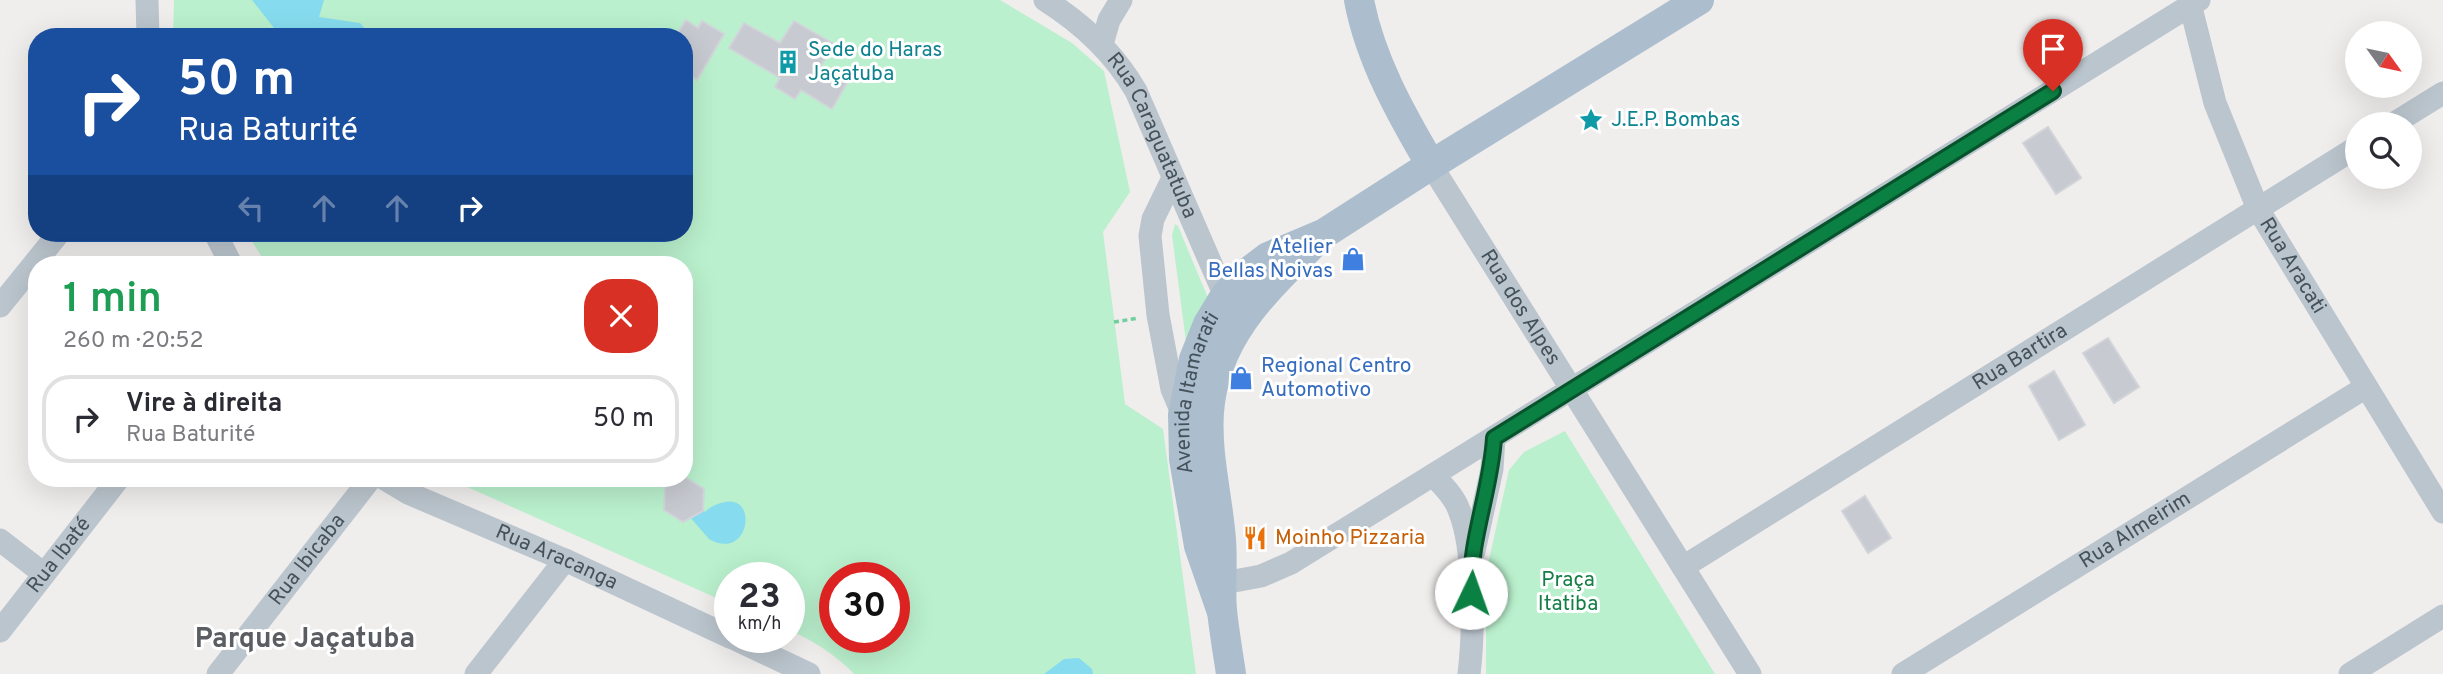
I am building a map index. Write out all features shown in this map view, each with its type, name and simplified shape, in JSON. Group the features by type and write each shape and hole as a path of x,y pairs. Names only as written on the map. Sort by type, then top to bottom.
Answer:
{"main road":[{"name":"Rua dos Alpes","path":"1359,0 1379,66 1431,165"},
{"name":"Avenida Itamarati","path":"1219,594 1199,545 1184,459 1183,415 1194,359 1208,324 1225,296 1243,276 1268,257 1325,233 1699,0"},
{"name":"Avenida Itamarati","path":"1231,674 1219,594 1221,542 1210,446 1212,385 1235,331 1251,308 1279,276 1325,233"},
{"path":"1212,385 1214,357 1228,315 1225,296"}],"street":[{"path":"147,0 148,28"},
{"path":"1102,44 1109,20 1121,0"},
{"name":"Rua Caraguatatuba","path":"1053,1 1102,44 1121,66 1136,91 1225,296"},
{"path":"1219,594 1292,563 2193,2"},
{"name":"Rua Aracati","path":"2193,2 2216,103 2258,209 2443,512"},
{"path":"2412,112 2443,93"},
{"name":"Rua Bartira","path":"1682,567 2345,154"},
{"name":"Rua dos Alpes","path":"1431,165 1750,674"},
{"path":"1173,177 1153,219 1150,236 1158,315 1172,389 1183,415"},
{"path":"40,256 52,242"},
{"path":"0,306 28,271"},
{"name":"Rua Almeirim","path":"1903,674 2366,387"},
{"path":"1470,571 1492,468 1494,438"},
{"path":"1433,475 1450,493 1464,523 1470,571 1472,638 1469,674"},
{"name":"Rua Ibaté","path":"0,631 112,487"},
{"name":"Rua Ibicaba","path":"218,674 364,487"},
{"name":"Rua Aracanga","path":"398,487 565,560 714,630"},
{"path":"0,540 44,574"},
{"path":"476,674 565,560"},
{"path":"2350,674 2443,616"},
{"name":"Rua Aracanga","path":"763,653 805,673"}],"green space":[{"path":"174,0 1000,0 1072,43 1104,71 1130,192 1103,232 1125,404 1163,429 1196,674 854,674 829,653 910,653 910,562 819,562 819,646 805,638 805,562 714,562 714,597 467,487 693,487 693,256 261,256 253,242 693,242 693,28 173,28"},
{"path":"1175,224 1208,298 1187,349 1172,235"},
{"name":"Praça Itatiba","path":"1565,431 1715,674 1486,674 1486,573 1509,470 1524,452"}],"water":[{"path":"252,0 324,0 319,17 360,23 364,28 274,28"},
{"path":"664,487 686,487 705,512 725,502 736,503 742,508 745,526 741,536 733,542 723,544 709,539"},
{"path":"1079,658 1092,669 1093,674 1044,674 1064,659"}],"building":[{"path":"686,20 698,28 702,21 724,34 697,80 693,78 693,28 681,28"},
{"name":"Sede do Haras Jaçatuba","path":"794,21 834,44 820,67 847,83 832,109 801,90 795,99 775,87 780,78 729,48 744,23 780,43"},
{"path":"2048,127 2081,178 2056,194 2023,143"},
{"path":"2108,338 2139,387 2114,403 2083,353"},
{"path":"2054,371 2085,425 2059,440 2029,386"},
{"path":"693,482 704,489 703,511 683,522 664,510 665,487 693,487"},
{"path":"1865,496 1891,538 1868,553 1842,511"}],"place":[{"name":"Sede do Haras Jaçatuba","path":"788,62"},
{"name":"J.E.P. Bombas","path":"1591,120"},
{"name":"Atelier Bellas Noivas","path":"1353,259"},
{"name":"Regional Centro Automotivo","path":"1241,378"},
{"name":"Moinho Pizzaria","path":"1255,538"}],"district":[{"name":"Parque Jaçatuba","path":"305,640"}],"route":[{"path":"1471,593 1470,571 1492,468 1494,438 2053,91"}]}
